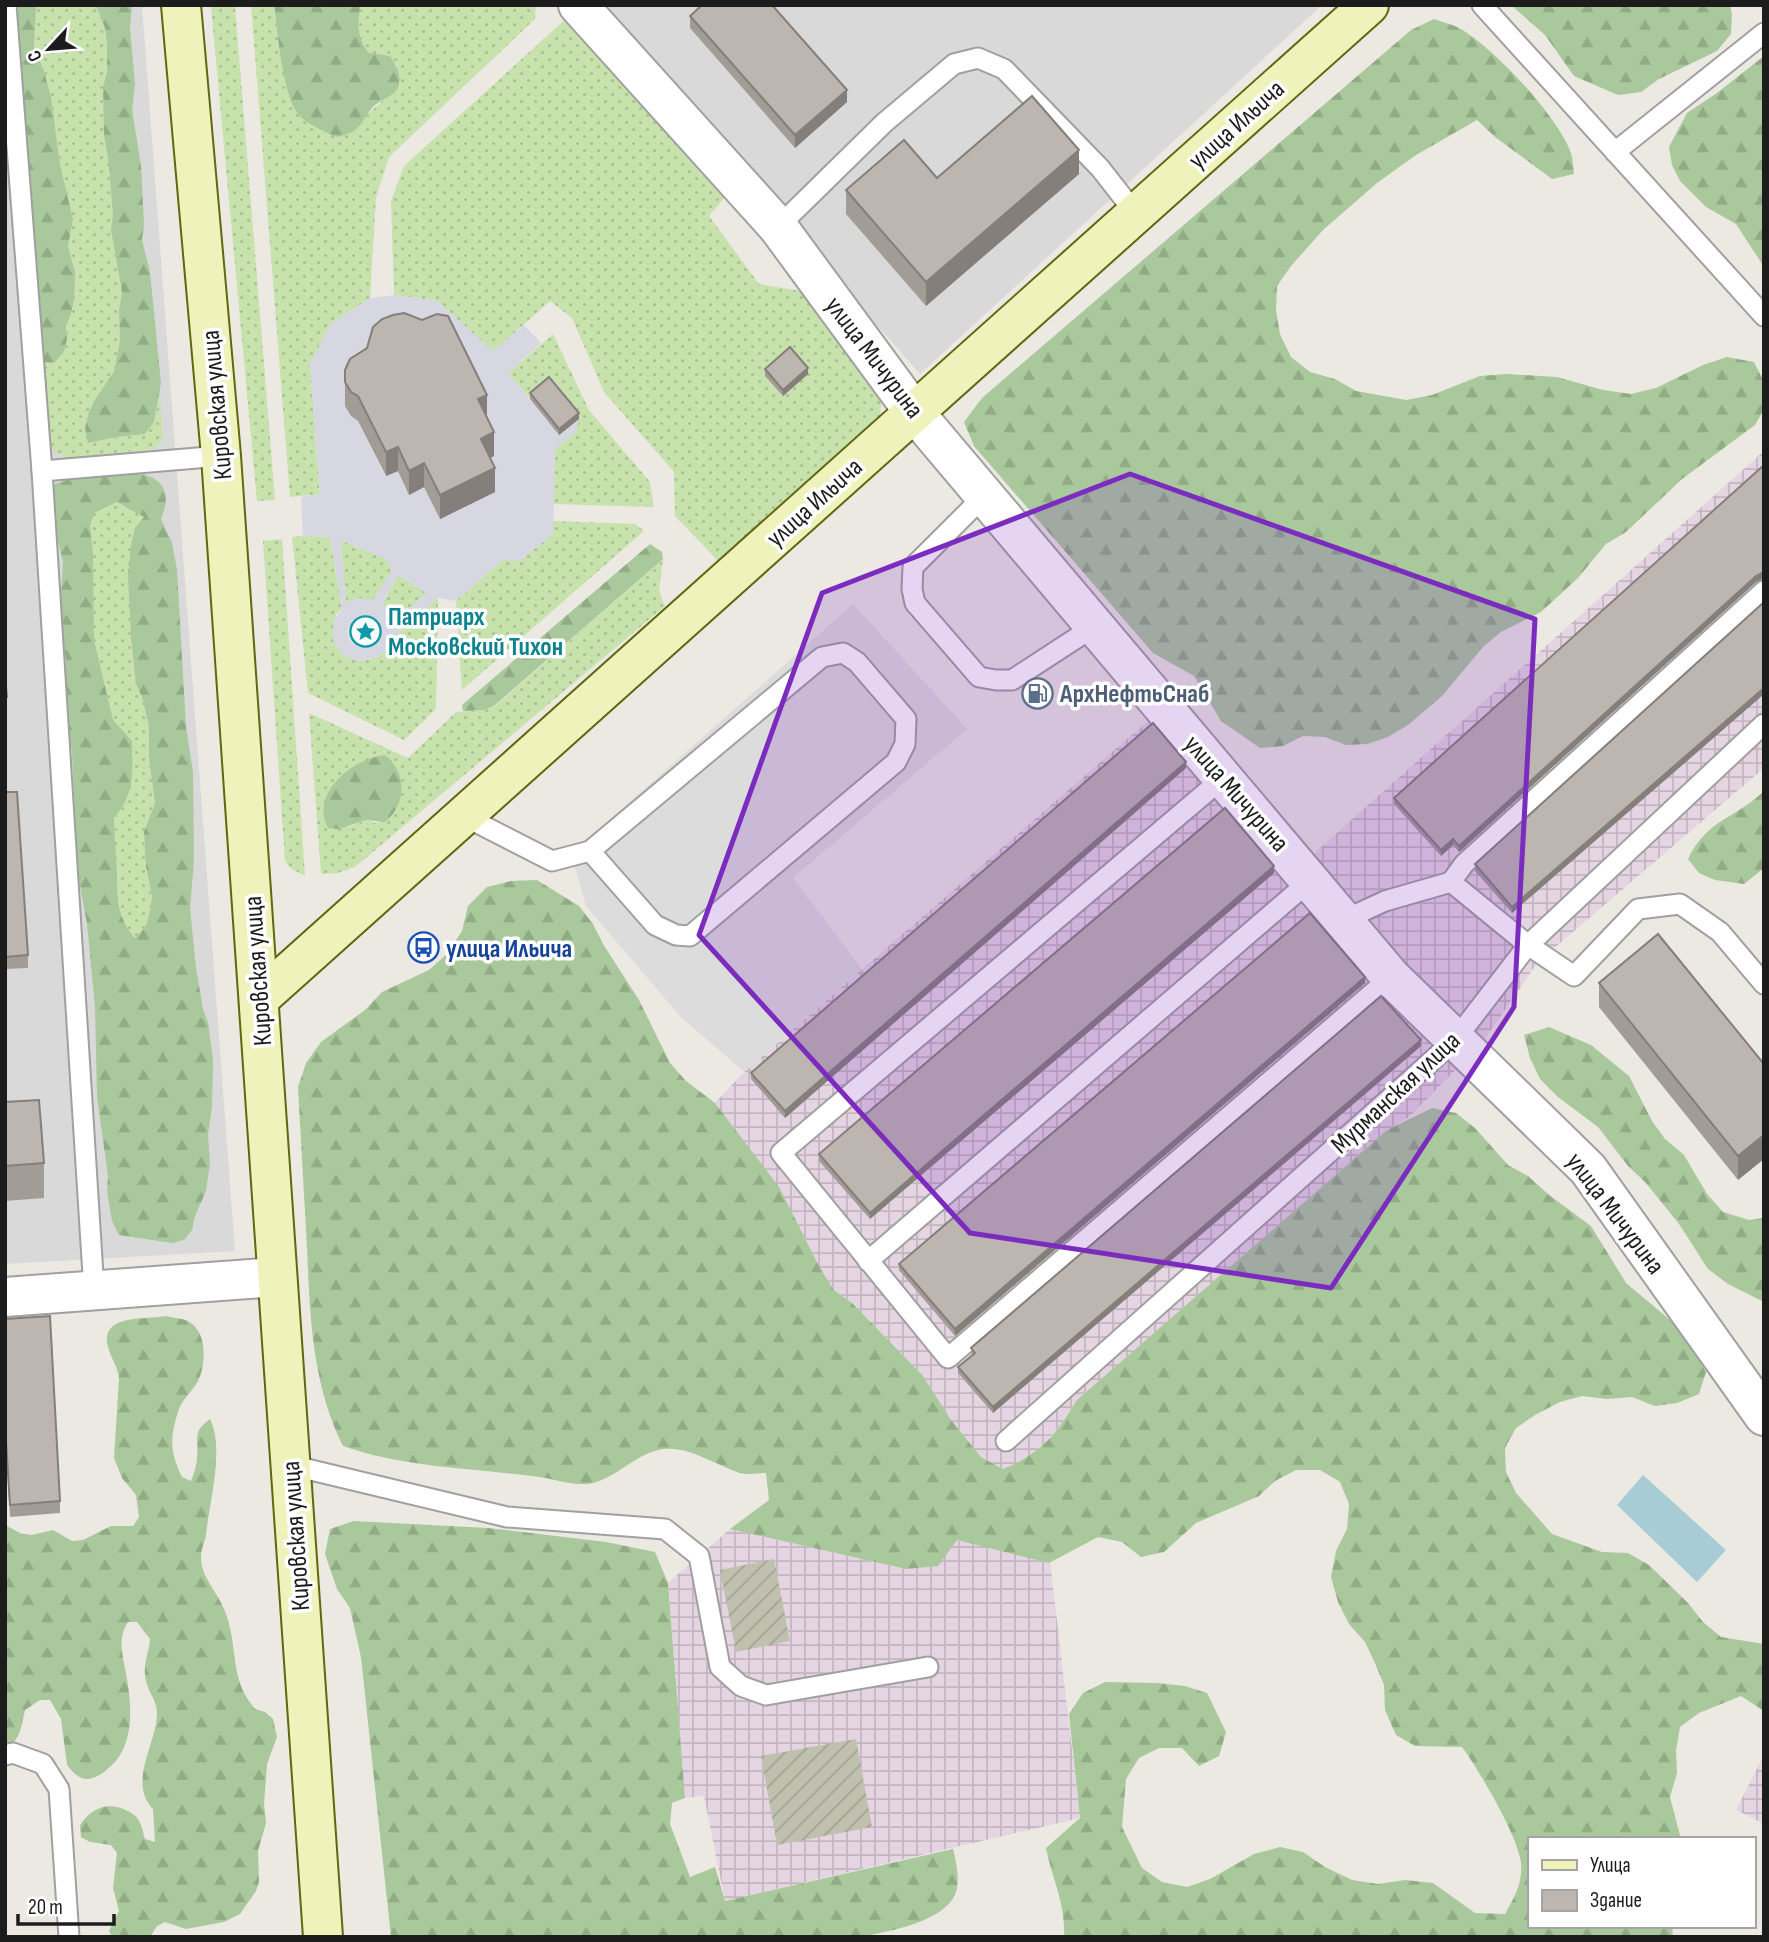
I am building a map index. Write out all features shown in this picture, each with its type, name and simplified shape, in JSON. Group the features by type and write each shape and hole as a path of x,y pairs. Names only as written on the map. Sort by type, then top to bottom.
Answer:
{"main road":[{"name":"Кировская улица","path":"181,5 221,456 323,1937"},
{"name":"улица Ильича","path":"259,999 1369,5"}],"street":[{"name":"улица Мичурина","path":"578,5 778,227 914,412 1391,977 1588,1169 1764,1416"},
{"path":"5,1297 276,1277"}],"lane":[{"path":"6,5 42,471 94,1291"},
{"path":"1482,5 1764,316"},
{"path":"1615,152 1764,33"},
{"path":"778,227 884,123 954,64 978,58 1004,69 1100,168 1136,214"},
{"path":"42,471 221,456"},
{"path":"984,496 913,568 912,589 915,603 979,677 996,680 1012,680 1095,626"},
{"path":"1344,920 1385,901 1451,882 1464,864 1764,592"},
{"path":"464,816 552,861 590,851 822,657 843,653 858,662 906,719 905,744 897,762 690,936 676,935 655,925 590,851"},
{"name":"Мурманская улица","path":"1006,1441 1455,1040 1528,945 1764,724"},
{"path":"1223,778 780,1153 948,1358 1391,977"},
{"path":"868,1261 1311,880"},
{"path":"1451,882 1528,945 1574,976 1638,909 1681,904 1720,932 1764,984"},
{"path":"290,1465 507,1517 665,1529 699,1556 720,1667 741,1686 766,1695 928,1667"},
{"path":"5,1755 13,1753 43,1764 59,1789 69,1937"}],"highlighted area":[{"path":"1130,474 1535,619 1514,1007 1331,1288 970,1233 699,935 822,593"}],"shaded area":[{"path":"5,5 142,5 235,1251 5,1264"},
{"path":"593,5 1322,5 920,374"},
{"path":"394,295 437,301 493,351 524,325 541,343 508,373 559,435 579,419 576,432 555,449 553,534 520,561 502,560 456,601 438,598 392,638 377,658 359,661 343,655 333,641 333,623 342,608 330,537 303,536 301,497 320,494 310,364 331,324 370,298","holes":["351,416 495,492 424,487 398,471 385,476 358,421","340,540 386,559 392,570 373,600 358,598 346,603","398,575 426,593 395,621 382,603","365,616 374,621 379,630 373,644 359,647 350,641 347,631 351,622"]},
{"path":"1764,451 1764,768 1538,962 1482,1043 1409,1117 1387,1130 1077,1400 1046,1442 1026,1460 1003,1469 981,1457 951,1420 923,1376 852,1303 834,1290 779,1188 715,1103 744,1072 1172,700 1310,857"},
{"path":"853,604 967,729 793,878 862,969 744,1072 680,1016 586,906 571,854"},
{"path":"730,1529 906,1569 956,1540 1050,1561 1080,1818 725,1901 704,1796 685,1798 668,1583"},
{"path":"774,1559 790,1641 736,1652 720,1570"},
{"path":"856,1739 872,1827 777,1845 761,1756"},
{"path":"1764,1755 1764,1824 1736,1810"}],"green space":[{"path":"13,5 36,5 34,47 51,97 60,165 73,219 68,246 75,273 74,300 66,326 64,352 54,363 40,362"},
{"path":"36,5 96,5 105,28 107,72 103,87 104,135 113,215 111,230 122,292 119,310 120,341 114,372 89,412 102,439 145,434 154,422 160,395 163,440 154,449 67,458 54,452 48,440 35,349 67,339 66,326 74,299 75,273 68,246 73,219 60,165 51,97 34,47"},
{"path":"96,5 132,5 130,28 135,84 132,110 141,165 144,225 142,240 150,272 161,383 154,422 145,434 88,443 85,428 89,412 114,372 120,341 119,310 122,292 111,230 113,215 104,135 103,87 107,72 107,43 105,28"},
{"path":"251,5 274,5 284,73 320,128 338,137 400,82 396,64 372,55 361,43 361,5 536,5 535,19 389,157 376,198 370,298 331,324 310,364 320,494 290,497"},
{"path":"274,5 361,5 359,25 362,42 369,53 390,56 400,79 397,89 375,105 361,125 346,134 337,137 308,122 300,116 289,95"},
{"path":"1511,5 1730,5 1731,34 1717,51 1659,79 1641,92 1618,95 1574,76 1545,35"},
{"path":"235,6 275,500 257,501 211,7"},
{"path":"570,15 729,192 709,216 759,284 801,291 866,368 882,401 880,415 718,561 675,516 674,472 604,392 572,318 550,301 493,352 437,301 394,295 391,201 404,166"},
{"path":"1434,19 1459,28 1473,37 1523,84 1564,138 1572,155 1574,174 1552,179 1495,137 1477,120 1416,155 1377,183 1323,230 1277,286 1276,310 1280,334 1291,357 1310,372 1335,379 1356,391 1406,400 1432,395 1480,376 1507,374 1557,377 1603,390 1631,394 1656,388 1703,365 1727,357 1754,362 1764,382 1764,409 1755,425 1682,479 1626,532 1606,544 1578,578 1541,612 1501,632 1484,646 1442,696 1408,725 1388,737 1367,744 1346,745 1325,737 1303,736 1283,746 1260,748 1221,721 1194,676 1153,653 974,446 964,422 982,398 1411,30"},
{"path":"1764,56 1764,267 1736,224 1706,207 1680,181 1672,165 1669,147 1687,113"},
{"path":"553,334 589,410 650,482 654,507 553,504 555,449 575,432 579,419 549,383 530,399 508,373"},
{"path":"136,473 159,482 166,501 161,519 172,543 177,570 186,727 193,772 194,861 190,908 196,968 213,1060 212,1107 208,1134 210,1163 206,1191 192,1230 184,1240 172,1243 119,1235 112,1221 107,1192 108,1176 97,1097 95,1007 87,924 78,874 72,752 65,706 66,661 60,611 63,562 52,518 55,505 47,487 75,477","holes":["117,502 144,517 135,528 128,576 136,684 149,726 149,758 155,803 144,832 146,866 152,896 150,911 146,926 135,938 119,907 114,824 114,817 126,800 131,781 132,741 113,720 94,640 90,526 94,513"]},
{"path":"117,502 145,517 128,576 136,684 149,726 149,758 155,803 144,832 146,866 152,896 150,911 146,926 135,938 119,907 114,824 114,817 121,809 128,791 132,772 132,741 113,720 94,640 90,526 93,513"},
{"path":"553,521 635,524 644,531 462,690 456,601 502,560 553,534"},
{"path":"292,537 330,537 342,608 336,615 338,648 352,659 368,660 382,653 392,638 438,598 436,709 404,740 308,693"},
{"path":"282,539 305,876 290,868 285,860 263,541"},
{"path":"340,540 387,559 392,571 373,600 346,603"},
{"path":"650,544 662,552 663,559 494,706 484,710 463,711 462,705"},
{"path":"663,559 659,591 665,606 355,867 338,873 321,874 309,713 408,758 456,712 484,710 495,706","holes":["402,789 392,816 376,823 366,820 348,827 325,808 326,798"]},
{"path":"398,575 427,593 395,622 382,604"},
{"path":"385,755 397,770 402,788 392,815 385,822 366,820 339,829 328,828 324,815 330,790 348,770"},
{"path":"1764,791 1764,868 1744,884 1715,880 1699,873 1688,859 1696,845 1713,827"},
{"path":"537,880 579,906 593,924 639,1000 670,1063 686,1081 715,1103 779,1187 834,1290 852,1303 923,1376 951,1420 981,1457 1003,1469 1038,1450 1062,1423 1077,1400 1387,1130 1432,1108 1456,1113 1475,1128 1508,1165 1528,1176 1591,1226 1626,1283 1682,1330 1706,1372 1699,1394 1677,1403 1655,1406 1632,1397 1607,1399 1582,1396 1560,1402 1516,1428 1505,1448 1506,1472 1516,1493 1552,1534 1602,1552 1628,1553 1649,1565 1688,1603 1703,1622 1721,1637 1764,1644 1764,1711 1741,1696 1699,1713 1680,1727 1676,1750 1677,1773 1670,1797 1680,1837 1528,1837 1528,1928 1672,1928 1673,1937 1064,1937 1061,1903 1046,1848 1080,1818 1069,1714 1083,1693 1105,1682 1185,1686 1207,1693 1226,1732 1219,1756 1199,1766 1182,1748 1159,1748 1139,1758 1126,1779 1122,1827 1142,1868 1162,1882 1187,1887 1210,1879 1254,1854 1280,1847 1303,1852 1325,1867 1352,1880 1378,1884 1405,1880 1433,1883 1475,1913 1505,1914 1515,1896 1521,1870 1518,1851 1497,1803 1462,1747 1415,1746 1396,1735 1385,1710 1384,1685 1375,1663 1365,1642 1349,1624 1338,1602 1331,1577 1336,1551 1347,1529 1349,1504 1340,1482 1320,1470 1296,1470 1275,1481 1259,1496 1196,1523 1164,1552 1141,1557 1122,1542 1098,1537 1049,1563 957,1540 938,1566 906,1569 730,1529 769,1500 766,1473 740,1473 683,1450 662,1449 650,1452 608,1477 580,1484 415,1463 343,1446 325,1398 314,1349 298,1087 306,1063 321,1042 365,1010 382,992 429,970 448,953 462,931 468,906 487,887 511,881"},
{"path":"1549,1027 1591,1045 1629,1076 1652,1121 1665,1139 1684,1155 1707,1194 1723,1212 1749,1220 1764,1218 1764,1302 1728,1284 1708,1269 1679,1224 1598,1127 1558,1097 1540,1079 1530,1058 1524,1035"},
{"path":"166,1316 186,1320 194,1326 204,1349 201,1374 179,1409 172,1443 182,1477 191,1481 196,1463 197,1436 210,1419 216,1445 215,1476 201,1563 228,1618 242,1689 255,1709 265,1712 273,1719 277,1737 267,1764 264,1804 266,1823 258,1851 259,1882 240,1914 224,1922 186,1929 165,1922 157,1926 150,1937 112,1937 109,1931 119,1911 113,1888 117,1853 111,1845 90,1842 81,1837 80,1825 95,1810 114,1806 135,1816 145,1839 155,1842 153,1809 143,1788 145,1764 157,1716 145,1675 150,1639 137,1622 128,1622 124,1629 122,1643 130,1702 130,1726 124,1748 103,1773 85,1779 75,1774 67,1765 61,1719 50,1700 40,1700 25,1710 17,1738 5,1749 5,1525 22,1534 32,1535 53,1530 72,1541 83,1540 111,1526 133,1526 139,1517 136,1495 122,1478 114,1458 119,1379 107,1336 111,1328 118,1323"},
{"path":"354,1521 488,1528 606,1542 655,1552 668,1583 685,1798 672,1803 670,1824 690,1877 715,1867 725,1901 953,1849 958,1881 950,1902 940,1911 914,1924 860,1937 391,1937 361,1657 350,1608 337,1589 325,1554 330,1529"}],"water":[{"path":"1643,1475 1726,1550 1697,1582 1617,1505"}],"building":[{"path":"702,5 772,5 847,90 795,135 690,16"},
{"path":"1032,96 1079,150 926,282 846,190 904,140 937,178"},
{"path":"404,313 422,320 437,314 448,316 487,395 478,399 494,432 481,439 495,468 440,495 424,463 409,471 398,447 386,452 358,396 351,392 345,382 345,370 350,359 367,348 373,327 382,319"},
{"path":"790,347 808,368 783,390 765,369"},
{"path":"549,377 579,413 559,429 530,393"},
{"path":"1764,465 1764,573 1756,576 1459,846 1453,839 1441,850 1394,798"},
{"path":"1764,602 1764,688 1512,907 1475,864"},
{"path":"1153,723 1186,762 785,1111 751,1073"},
{"path":"5,792 17,792 28,955 5,957"},
{"path":"1225,808 1274,866 870,1213 819,1154"},
{"path":"1310,913 1365,977 955,1329 899,1264"},
{"path":"1658,934 1764,1064 1764,1135 1738,1156 1599,983"},
{"path":"1381,996 1421,1040 993,1407 958,1367 975,1353 971,1348"},
{"path":"39,1100 44,1163 5,1166 5,1102"},
{"path":"50,1316 60,1501 10,1505 5,1425 5,1319"}],"place":[{"name":"Патриарх Московский Тихон","path":"365,631"},
{"name":"АрхНефтьСнаб","path":"1037,693"},
{"name":"улица Ильича","path":"423,948"}]}
